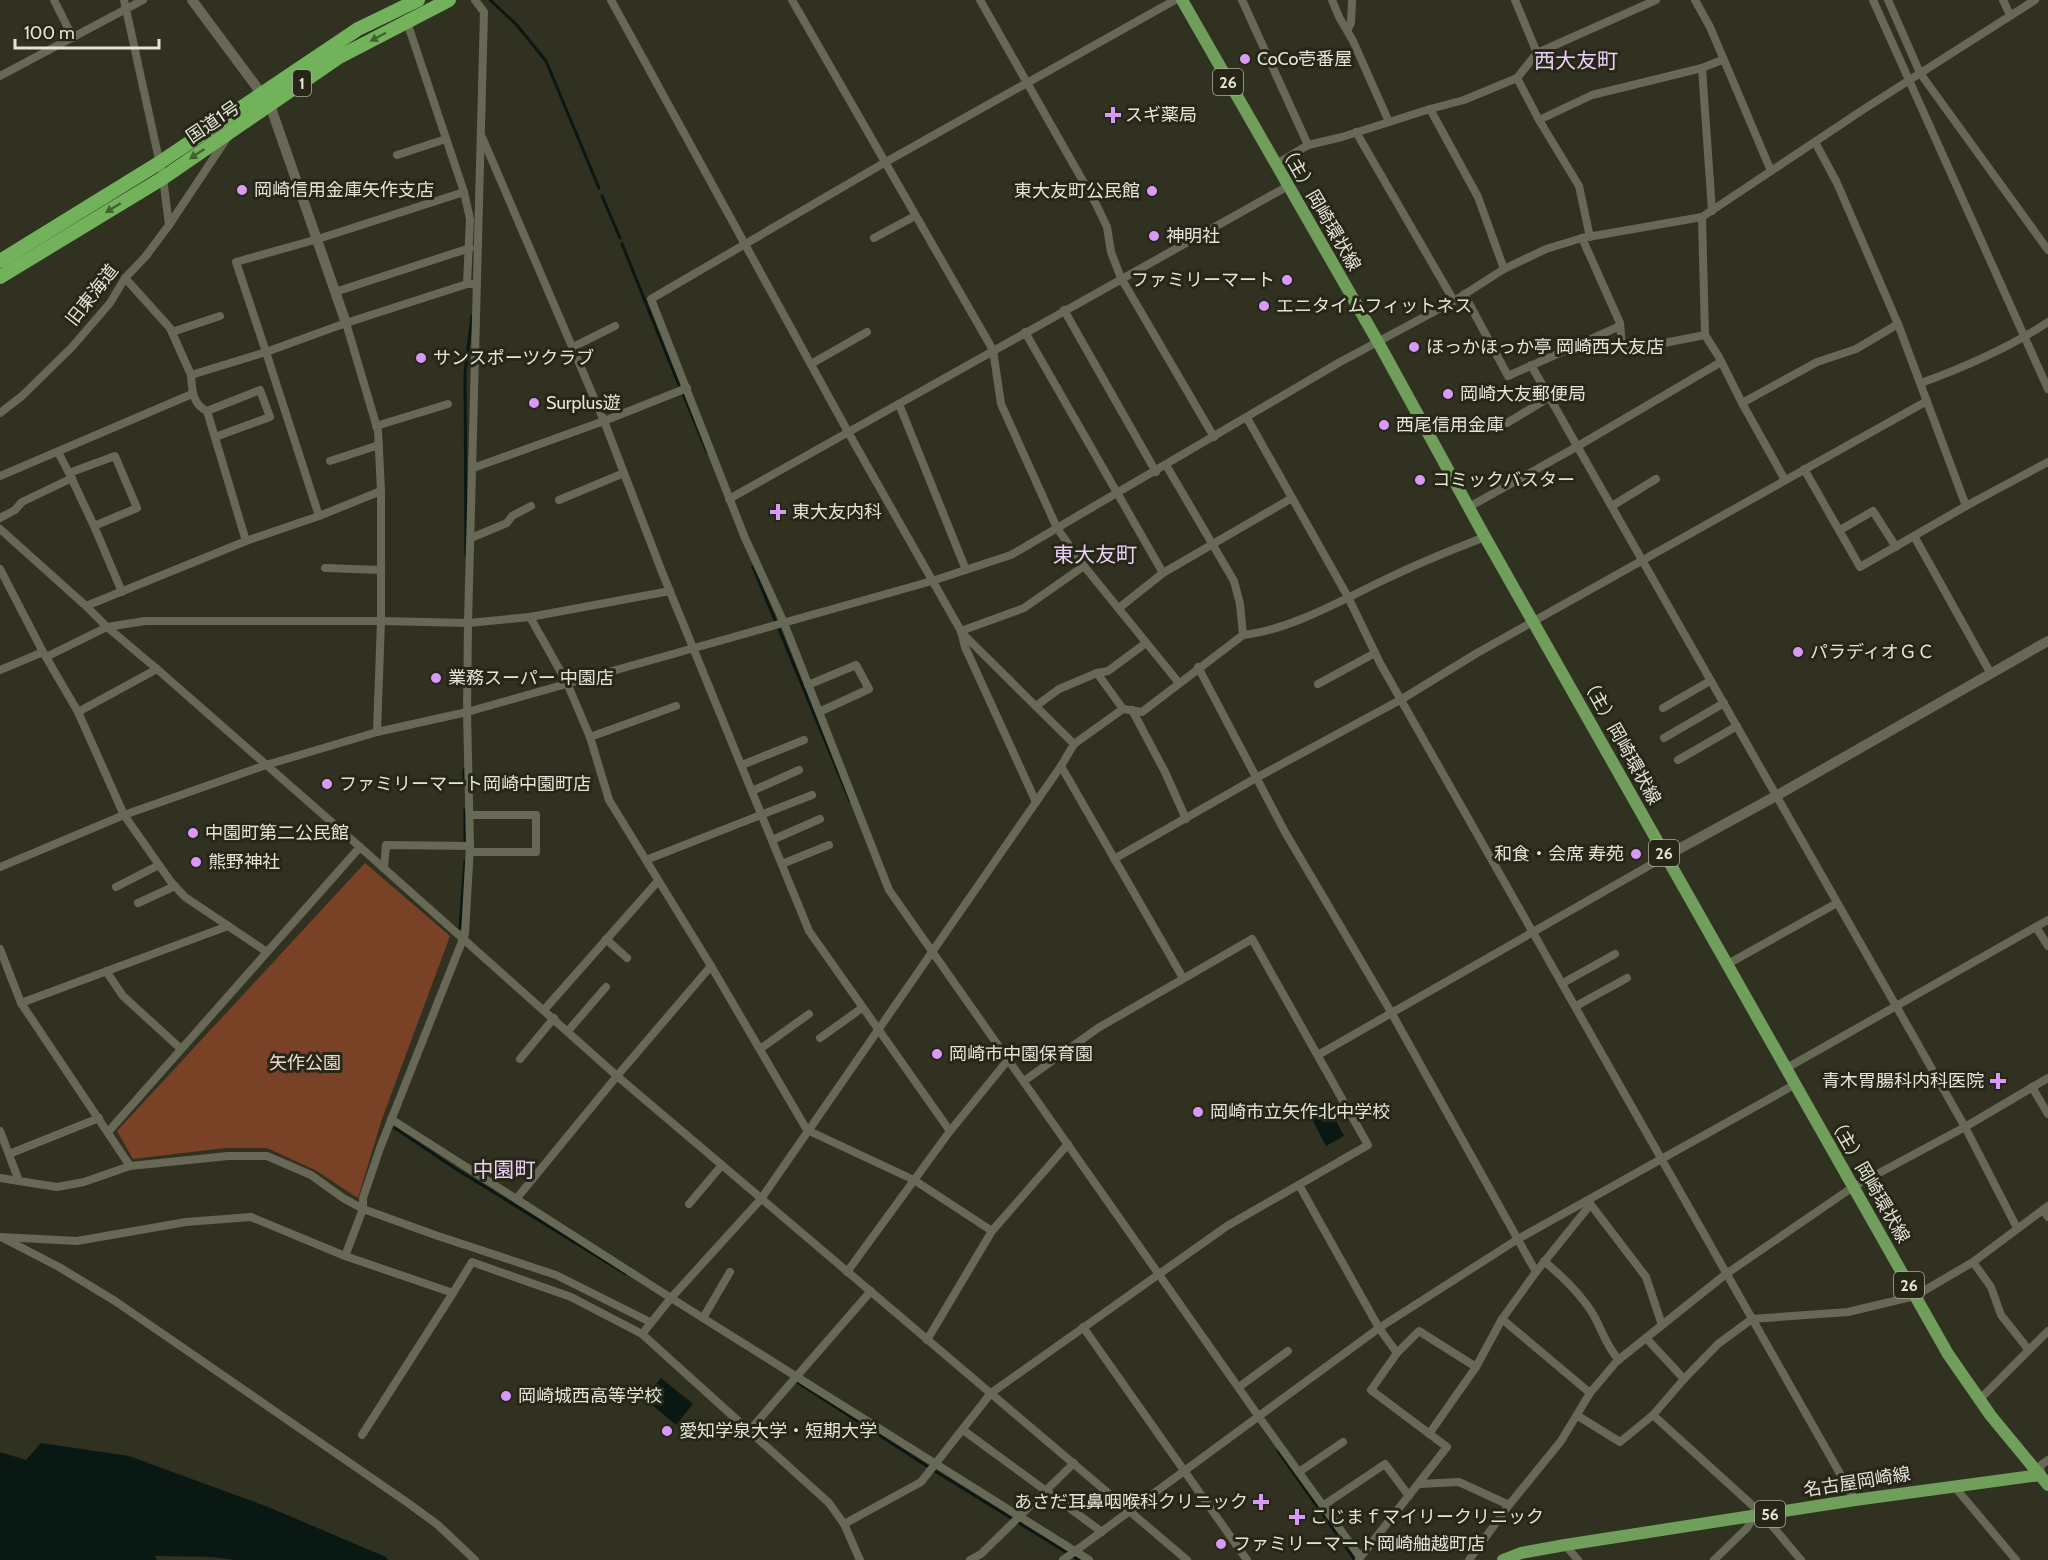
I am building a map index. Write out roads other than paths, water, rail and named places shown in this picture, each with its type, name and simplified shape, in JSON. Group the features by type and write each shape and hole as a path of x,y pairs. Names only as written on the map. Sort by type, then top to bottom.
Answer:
{"highway":[{"name":"国道1号","path":"0,261 159,163 358,29 418,0"},
{"name":"国道1号","path":"0,278 163,178 339,57 449,0"}],"main road":[{"name":"（主）岡崎環状線","path":"1182,0 1378,342 1726,965 1948,1354 1980,1400 2045,1479"},
{"name":"名古屋岡崎線","path":"1503,1560 1521,1553 1565,1545 1855,1500 1954,1486 2045,1479"}],"street":[{"path":"54,0 72,38"},
{"path":"124,0 163,178 169,225"},
{"path":"0,76 143,0"},
{"path":"192,0 270,105 346,323 376,426 381,491 381,621 377,732"},
{"path":"472,284 481,133 484,12 476,0"},
{"path":"611,0 848,432 961,631 1074,744"},
{"path":"792,0 993,350 1001,404 1057,528 1084,566 1179,683"},
{"path":"980,0 1100,212 1107,227 1111,252 1121,278 1214,437"},
{"path":"1175,0 884,163 651,299 729,499 784,623 889,890 1259,1417 1324,1505 1359,1559 1447,1447 1371,1390 1397,1353 1419,1331 1476,1367"},
{"path":"1242,0 1308,145"},
{"path":"1332,0 1339,17 1348,29 1389,122"},
{"path":"1348,29 1352,23 1352,0"},
{"path":"1515,0 1537,53"},
{"path":"1275,165 1308,145 1464,100 1517,78 1537,53 1656,0"},
{"path":"1695,0 1710,27 1722,60 1771,171"},
{"path":"1873,0 2048,389"},
{"path":"1888,0 1920,73 2048,250"},
{"path":"2003,0 2010,15"},
{"path":"0,867 124,815 266,765 377,732 467,712 784,623 932,581 1011,555 1340,362 1454,301 1504,269 1546,249 1586,238 1702,217 2035,0"},
{"path":"345,1256 363,1209 363,1198 391,1119 463,940 470,849 467,712 473,468 470,219 464,192 407,22"},
{"path":"1539,120 1592,95 1702,68 1722,60"},
{"path":"1702,68 1713,211"},
{"path":"1517,78 1539,120 1579,186 1586,238 1620,327 1622,345 1664,343 1705,335"},
{"path":"1430,109 1478,197 1504,269"},
{"name":"旧東海道","path":"0,413 22,396 72,347 110,303 125,278 146,256 169,225 232,131"},
{"path":"1356,132 1454,301"},
{"path":"481,133 604,421 670,591 809,931 950,1131"},
{"path":"397,154 446,139"},
{"path":"1815,142 1836,183 1898,324 1966,506"},
{"path":"729,499 1288,186"},
{"path":"319,516 236,262 318,239 464,192"},
{"path":"874,238 915,216"},
{"path":"1702,217 1705,335 1785,480"},
{"path":"335,292 470,248"},
{"path":"125,278 172,332 191,375 192,394 201,409 207,411 260,390 270,417 214,437"},
{"path":"191,375 472,284"},
{"path":"1464,294 1508,376 1620,327"},
{"path":"1064,310 1156,472"},
{"path":"172,332 220,316"},
{"path":"1921,383 1956,370 2025,337 2048,322"},
{"path":"1742,403 1817,362 1856,349 1898,324"},
{"path":"573,347 615,327"},
{"path":"811,364 867,332"},
{"path":"1025,332 1163,573"},
{"path":"1469,507 1721,362"},
{"path":"1532,365 1965,1127 2018,1228"},
{"path":"473,468 604,421 687,388"},
{"path":"0,476 192,394"},
{"path":"1507,423 1550,397"},
{"path":"1114,859 1256,778 1402,699 1534,622 1927,401"},
{"path":"376,426 448,404"},
{"path":"899,404 966,570"},
{"path":"207,411 246,541"},
{"path":"1247,418 1348,597 1375,653 1855,1500"},
{"path":"330,461 379,445"},
{"path":"58,452 94,526 122,592"},
{"path":"0,518 15,510 22,502 70,476 115,456 137,508 94,526"},
{"path":"1804,469 1860,567 2048,462"},
{"path":"1166,465 1234,581 1240,604 1243,635"},
{"path":"559,500 624,473"},
{"path":"1612,506 1656,479"},
{"path":"86,606 246,541 319,516 381,491"},
{"path":"1119,608 1163,573 1292,498"},
{"path":"471,538 507,523 512,516 531,506"},
{"path":"1840,530 1873,511 1896,547"},
{"path":"0,529 86,606 106,627 158,669 617,1076 1187,1560"},
{"path":"1914,536 1991,674"},
{"path":"642,1334 671,1298 761,1199 1074,744 1127,710 1142,711 1243,635 1255,634 1291,622 1426,560 1485,537"},
{"path":"961,631 1024,608 1084,566"},
{"path":"325,568 381,570"},
{"path":"0,569 78,712 124,815 185,897 267,952"},
{"path":"0,670 46,654 106,627 146,621 468,623 530,617 670,591"},
{"path":"530,617 567,683 590,737 609,800 711,966 807,1130 914,1180 992,1231"},
{"path":"961,631 965,647 1036,802"},
{"path":"1318,1055 2048,641"},
{"path":"1036,706 1059,688 1097,672 1108,671 1146,643"},
{"path":"1318,684 1375,653"},
{"path":"808,685 856,665 869,689 819,712"},
{"path":"1198,667 1285,832 1391,1012 1536,1272"},
{"path":"78,712 158,669"},
{"path":"1097,672 1127,710 1165,772 1186,819"},
{"path":"1663,708 1710,681"},
{"path":"1664,738 1724,703"},
{"path":"590,737 676,706"},
{"path":"1678,760 1737,726"},
{"path":"742,765 804,740"},
{"path":"1061,766 1183,978"},
{"path":"752,791 799,770"},
{"path":"646,860 812,795"},
{"path":"384,868 386,845 536,852 536,816 470,815"},
{"path":"772,840 820,819"},
{"path":"782,864 829,845"},
{"path":"108,1132 360,847"},
{"path":"116,887 159,865"},
{"path":"544,1010 658,881"},
{"path":"138,903 175,886"},
{"path":"1726,965 1837,903"},
{"path":"1785,1069 2048,920"},
{"path":"21,1003 228,926"},
{"path":"2036,927 2048,946"},
{"path":"606,939 627,958"},
{"path":"844,1524 921,1482 991,1393 1227,1226 1368,1145 1252,939 1098,1028 1024,1081"},
{"path":"0,949 21,1003 130,1166"},
{"path":"1563,983 1614,954"},
{"path":"517,1198 711,966"},
{"path":"106,971 123,996 181,1049"},
{"path":"1576,1006 1627,978"},
{"path":"568,1031 606,987"},
{"path":"820,1038 862,1008"},
{"path":"760,1049 809,1014"},
{"path":"520,1059 554,1018"},
{"path":"847,1272 950,1131 1008,1059"},
{"path":"1469,1560 1509,1505 1561,1441 1590,1393 1619,1360 1726,1274 1853,1186 1965,1127 2048,1078"},
{"path":"1063,1560 1379,1328 1518,1239 1588,1203 1794,1085"},
{"path":"2032,1087 2048,1114"},
{"path":"9,1154 99,1118"},
{"path":"391,1119 1089,1560"},
{"path":"0,1131 19,1181"},
{"path":"927,1340 992,1231 1068,1143"},
{"path":"0,1178 57,1187 84,1182 130,1166 228,1156 267,1156 311,1175 363,1209 556,1275 650,1322"},
{"path":"689,1204 722,1166"},
{"path":"1299,1185 1379,1328 1397,1353"},
{"path":"1429,1434 1476,1367 1502,1319 1588,1203"},
{"path":"1588,1203 1646,1277 1662,1325"},
{"path":"1578,1416 1620,1442 1653,1415 1684,1378 1718,1344 1752,1319 1848,1312 1915,1296 1973,1262 2018,1228 2046,1211"},
{"path":"0,1237 77,1240 186,1222 251,1217 345,1256 453,1293"},
{"path":"0,1237 59,1267 133,1313 408,1503 438,1525 475,1560"},
{"path":"1545,1261 1571,1284 1593,1316 1612,1353 1619,1360"},
{"path":"362,1435 472,1262 571,1297 642,1334 829,1503 844,1524 860,1560"},
{"path":"1973,1262 1991,1287 2001,1315 2028,1349"},
{"path":"703,1318 730,1272"},
{"path":"750,1430 871,1291"},
{"path":"1502,1319 1590,1393"},
{"path":"1083,1327 1247,1560"},
{"path":"1980,1400 2048,1331"},
{"path":"1646,1338 1684,1378"},
{"path":"1239,1388 1288,1351"},
{"path":"1653,1415 1759,1516 1801,1560"},
{"path":"963,1430 1102,1532"},
{"path":"1299,1472 1342,1442"},
{"path":"2045,1479 2041,1466 2048,1460"},
{"path":"970,1560 981,1554 1074,1463"},
{"path":"1324,1505 1385,1464 1409,1496"},
{"path":"1419,1484 1459,1482 1509,1505"},
{"path":"1954,1486 2016,1560"},
{"path":"1714,1560 1759,1516"},
{"path":"1565,1545 1578,1560"}],"waterway":[{"path":"490,0 516,24 546,61 599,188"},
{"path":"602,196 620,238"},
{"path":"622,244 679,385"},
{"path":"466,555 465,373 472,316"},
{"path":"682,391 707,452"},
{"path":"753,567 775,620"},
{"path":"779,629 850,801"},
{"path":"464,770 464,783"},
{"path":"465,810 465,841"},
{"path":"460,928 465,861"},
{"path":"395,1128 456,1169 626,1274"},
{"path":"797,1382 1079,1560"},
{"path":"1278,1451 1355,1560"}],"place":[{"name":"CoCo壱番屋","path":"1245,59"},
{"name":"スギ薬局","path":"1113,115"},
{"name":"岡崎信用金庫矢作支店","path":"242,190"},
{"name":"東大友町公民館","path":"1152,191"},
{"name":"神明社","path":"1154,236"},
{"name":"ファミリーマート","path":"1287,280"},
{"name":"エニタイムフィットネス","path":"1264,306"},
{"name":"ほっかほっか亭 岡崎西大友店","path":"1414,347"},
{"name":"サンスポーツクラブ","path":"421,358"},
{"name":"岡崎大友郵便局","path":"1448,394"},
{"name":"Surplus遊","path":"534,403"},
{"name":"西尾信用金庫","path":"1384,425"},
{"name":"コミックバスター","path":"1420,480"},
{"name":"東大友内科","path":"778,512"},
{"name":"パラディオＧＣ","path":"1798,652"},
{"name":"業務スーパー 中園店","path":"436,678"},
{"name":"ファミリーマート岡崎中園町店","path":"327,784"},
{"name":"中園町第二公民館","path":"193,833"},
{"name":"和食・会席 寿苑","path":"1636,854"},
{"name":"熊野神社","path":"196,862"},
{"name":"岡崎市中園保育園","path":"937,1054"},
{"name":"青木胃腸科内科医院","path":"1998,1081"},
{"name":"岡崎市立矢作北中学校","path":"1198,1112"},
{"name":"岡崎城西高等学校","path":"506,1396"},
{"name":"愛知学泉大学・短期大学","path":"667,1431"},
{"name":"あさだ耳鼻咽喉科クリニック","path":"1261,1502"},
{"name":"こじまｆマイリークリニック","path":"1297,1517"},
{"name":"ファミリーマート岡崎舳越町店","path":"1221,1544"}],"district":[{"name":"西大友町","path":"1576,60"},
{"name":"東大友町","path":"1095,554"},
{"name":"中園町","path":"504,1169"}],"park label":[{"name":"矢作公園","path":"305,1063"}]}
